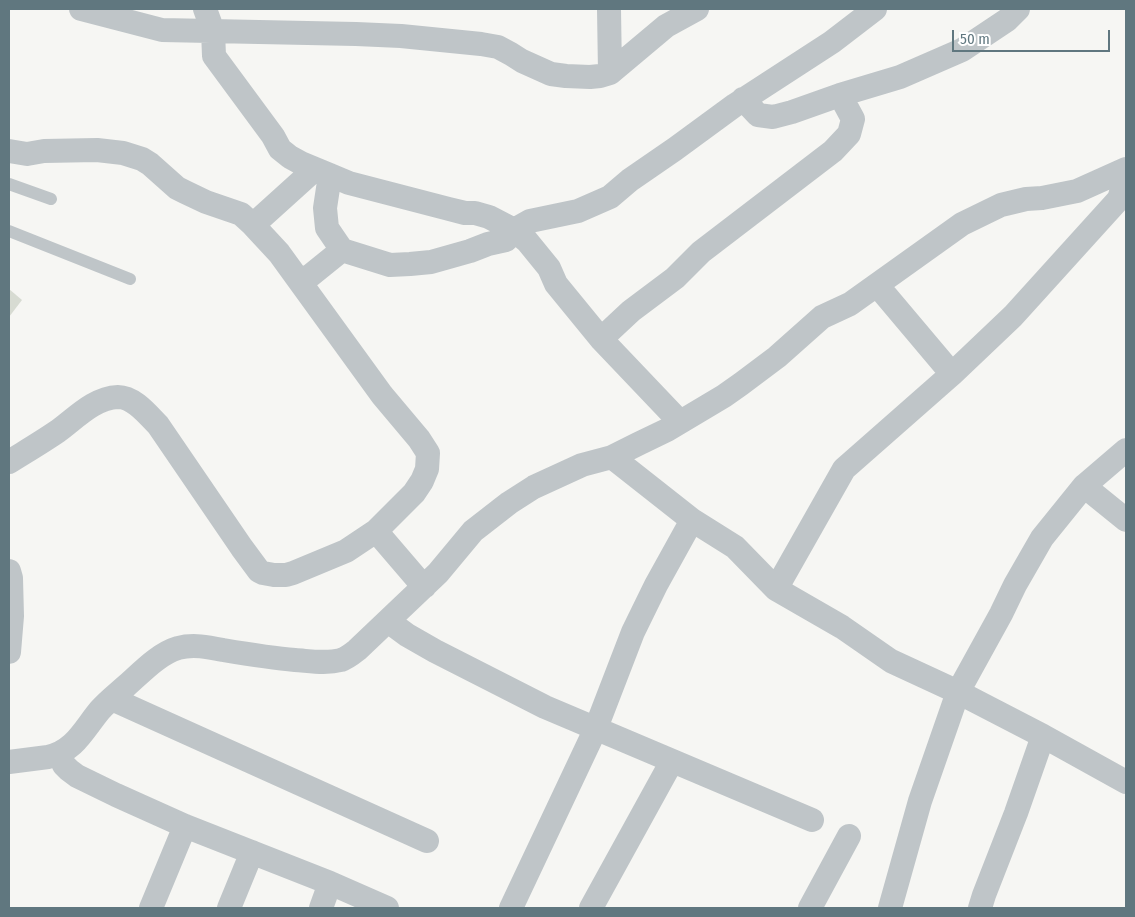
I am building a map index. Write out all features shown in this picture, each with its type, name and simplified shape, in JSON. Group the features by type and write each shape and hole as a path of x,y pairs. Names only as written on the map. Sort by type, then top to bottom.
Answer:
{"street":[{"path":"82,9 162,30 356,34 481,44 498,47 528,64 552,74 590,77 610,73 666,26 697,9"},
{"path":"205,9 213,31 214,56 273,136 280,149 290,157 349,183 465,213 476,213 489,217 514,230 527,241 549,268 556,284 601,339 680,422"},
{"path":"609,9 610,73"},
{"path":"322,172 327,228 342,250 390,265 431,262 470,251 506,240 514,230 530,221 578,211 610,197 630,180 743,99 832,42 875,9"},
{"path":"743,99 758,115 772,117 792,112 840,94 900,77 962,50 1007,20 1018,9"},
{"path":"601,339 631,311 675,278 702,252 833,151 849,134 853,118 840,94"},
{"path":"9,151 27,154 44,151 97,150 123,153 142,159 150,164 184,192 241,214 279,253 382,394 420,438 428,454 427,469 418,488 376,531 346,551 286,575 263,573 260,571 158,426 134,402 119,397 98,402 58,431 9,462"},
{"path":"9,762 48,757 59,754 69,748 100,709 158,660 181,647 200,646 268,657 308,661 343,659 357,650 424,587 473,531 509,503 559,475 582,465 612,457 680,422 724,396 777,357 822,317 850,304 962,224 1001,205 1077,191 1125,169"},
{"path":"776,589 844,469 952,374 1013,316 1119,200 1125,169"},
{"path":"252,225 322,172"},
{"path":"300,281 311,275 342,250"},
{"path":"877,285 952,374"},
{"path":"890,908 920,801 958,692 1042,538 1084,486 1126,450"},
{"path":"612,457 692,520 735,548 776,589 842,627 891,661 958,692 1126,782"},
{"path":"1084,486 1126,520"},
{"path":"511,908 596,728 633,632 656,585 692,520"},
{"path":"376,531 424,587"},
{"path":"9,571 11,578 12,616 9,652"},
{"path":"388,621 407,635 435,651 545,706 812,820"},
{"path":"112,699 427,841"},
{"path":"980,908 1016,813 1042,736"},
{"path":"59,754 66,768 77,776 116,795 184,826 330,883 387,908"},
{"path":"591,908 672,761"},
{"path":"151,908 184,826"},
{"path":"810,908 849,836"},
{"path":"230,908 252,852"},
{"path":"321,908 330,883"}],"lane":[{"path":"9,184 51,199"},
{"path":"9,231 130,279"}],"shaded area":[{"path":"9,289 22,300 9,317"}]}
